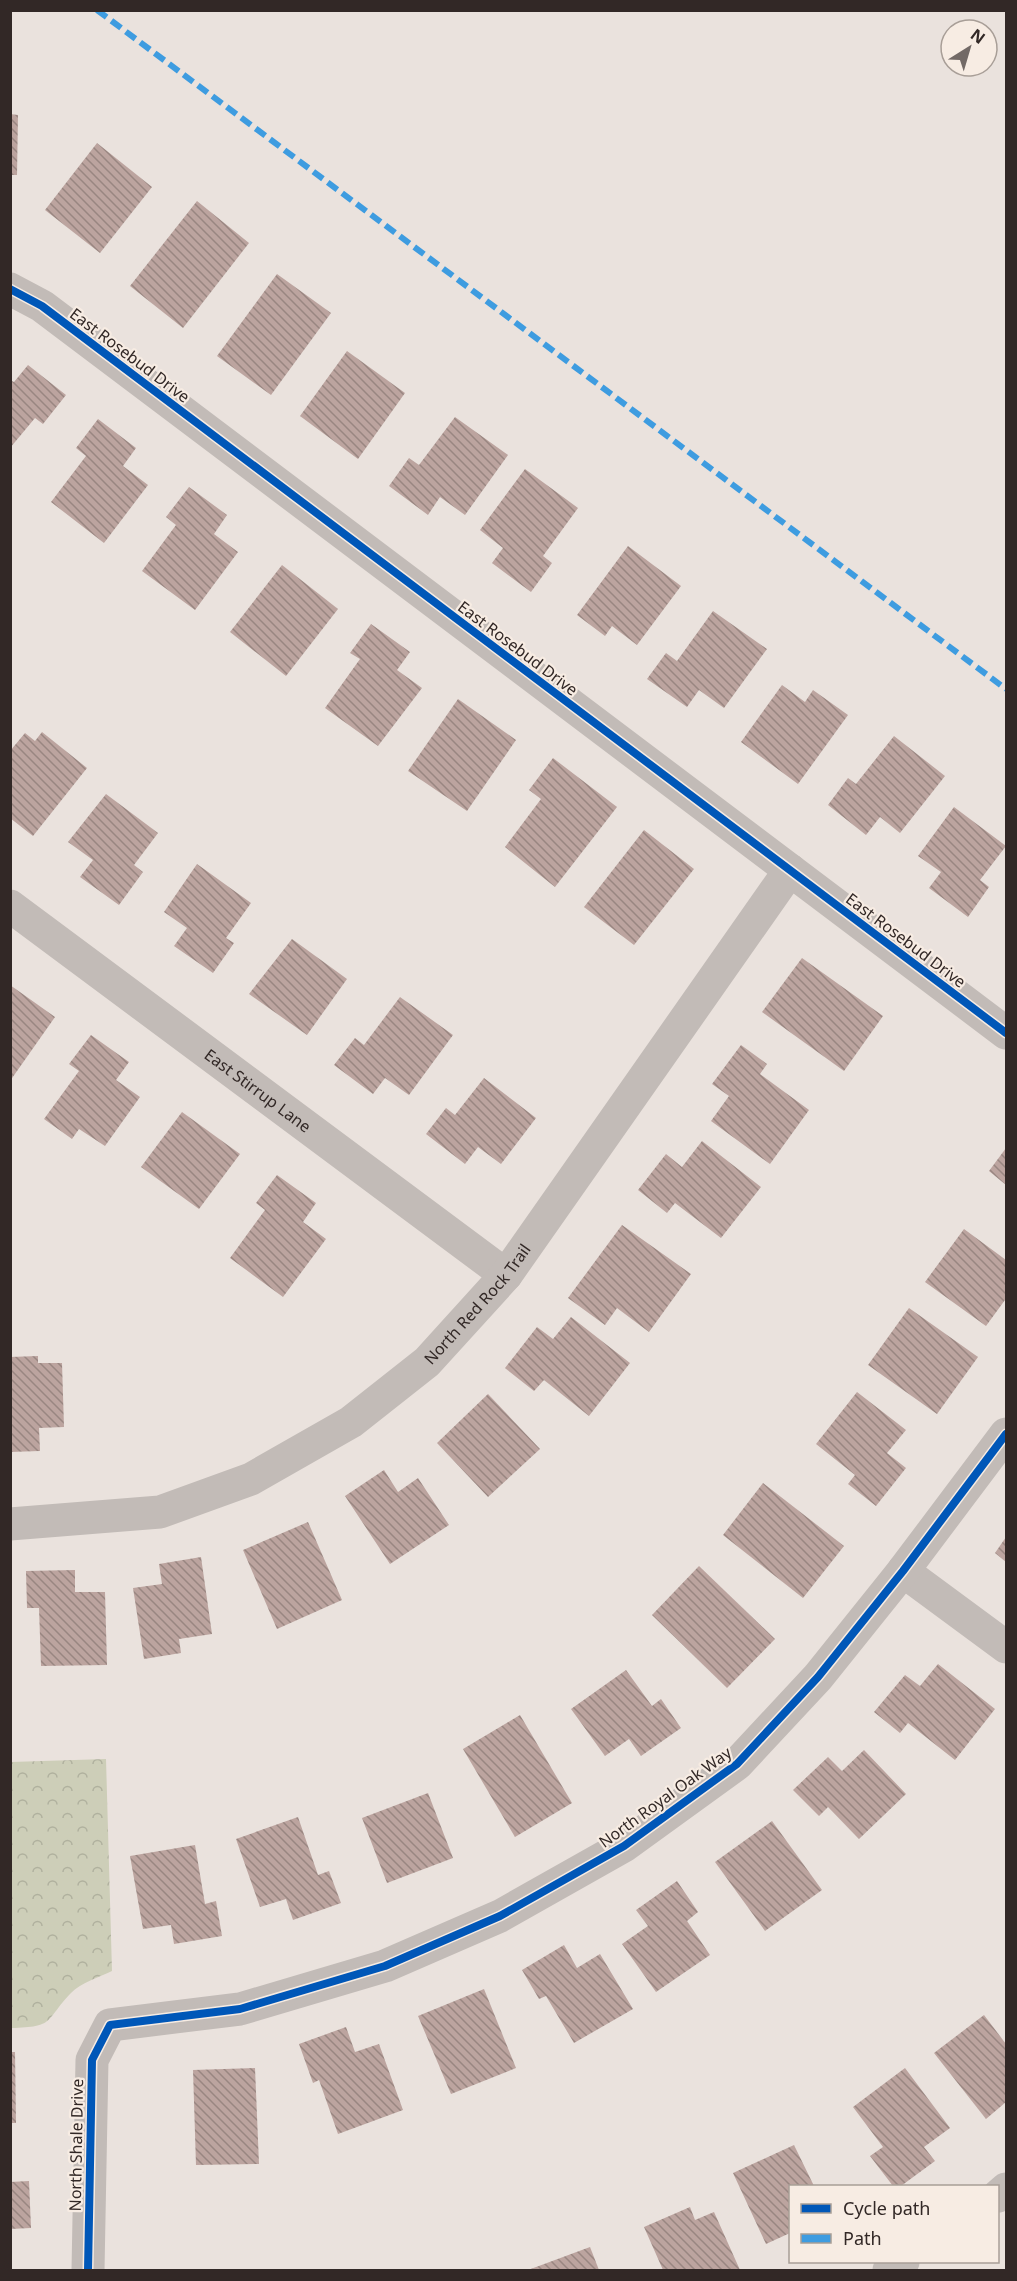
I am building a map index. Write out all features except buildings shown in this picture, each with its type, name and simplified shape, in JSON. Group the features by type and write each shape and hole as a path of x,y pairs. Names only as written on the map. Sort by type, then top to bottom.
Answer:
{"street":[{"name":"East Rosebud Drive","path":"10,289 42,306 1006,1033"},
{"name":"North Red Rock Trail","path":"10,1524 160,1512 252,1479 351,1422 427,1362 506,1275 790,870"},
{"name":"East Stirrup Lane","path":"10,906 506,1275"},
{"name":"North Royal Oak Way","path":"110,2025 240,2009 385,1966 500,1916 624,1846 737,1764 818,1677 903,1571 1006,1434"},
{"path":"903,1571 1006,1647"},
{"name":"North Shale Drive","path":"88,2271 92,2060 110,2025"}],"green space":[{"path":"106,1759 112,1971 75,1989 43,2024 11,2028 11,1762"}],"marked path":[{"path":"97,10 1006,689"}],"cycle path":[{"path":"10,289 42,306 1006,1033"},
{"path":"88,2270 92,2060 110,2025 240,2009 385,1966 500,1916 624,1846 737,1764 818,1677 903,1571 1006,1434"}]}
